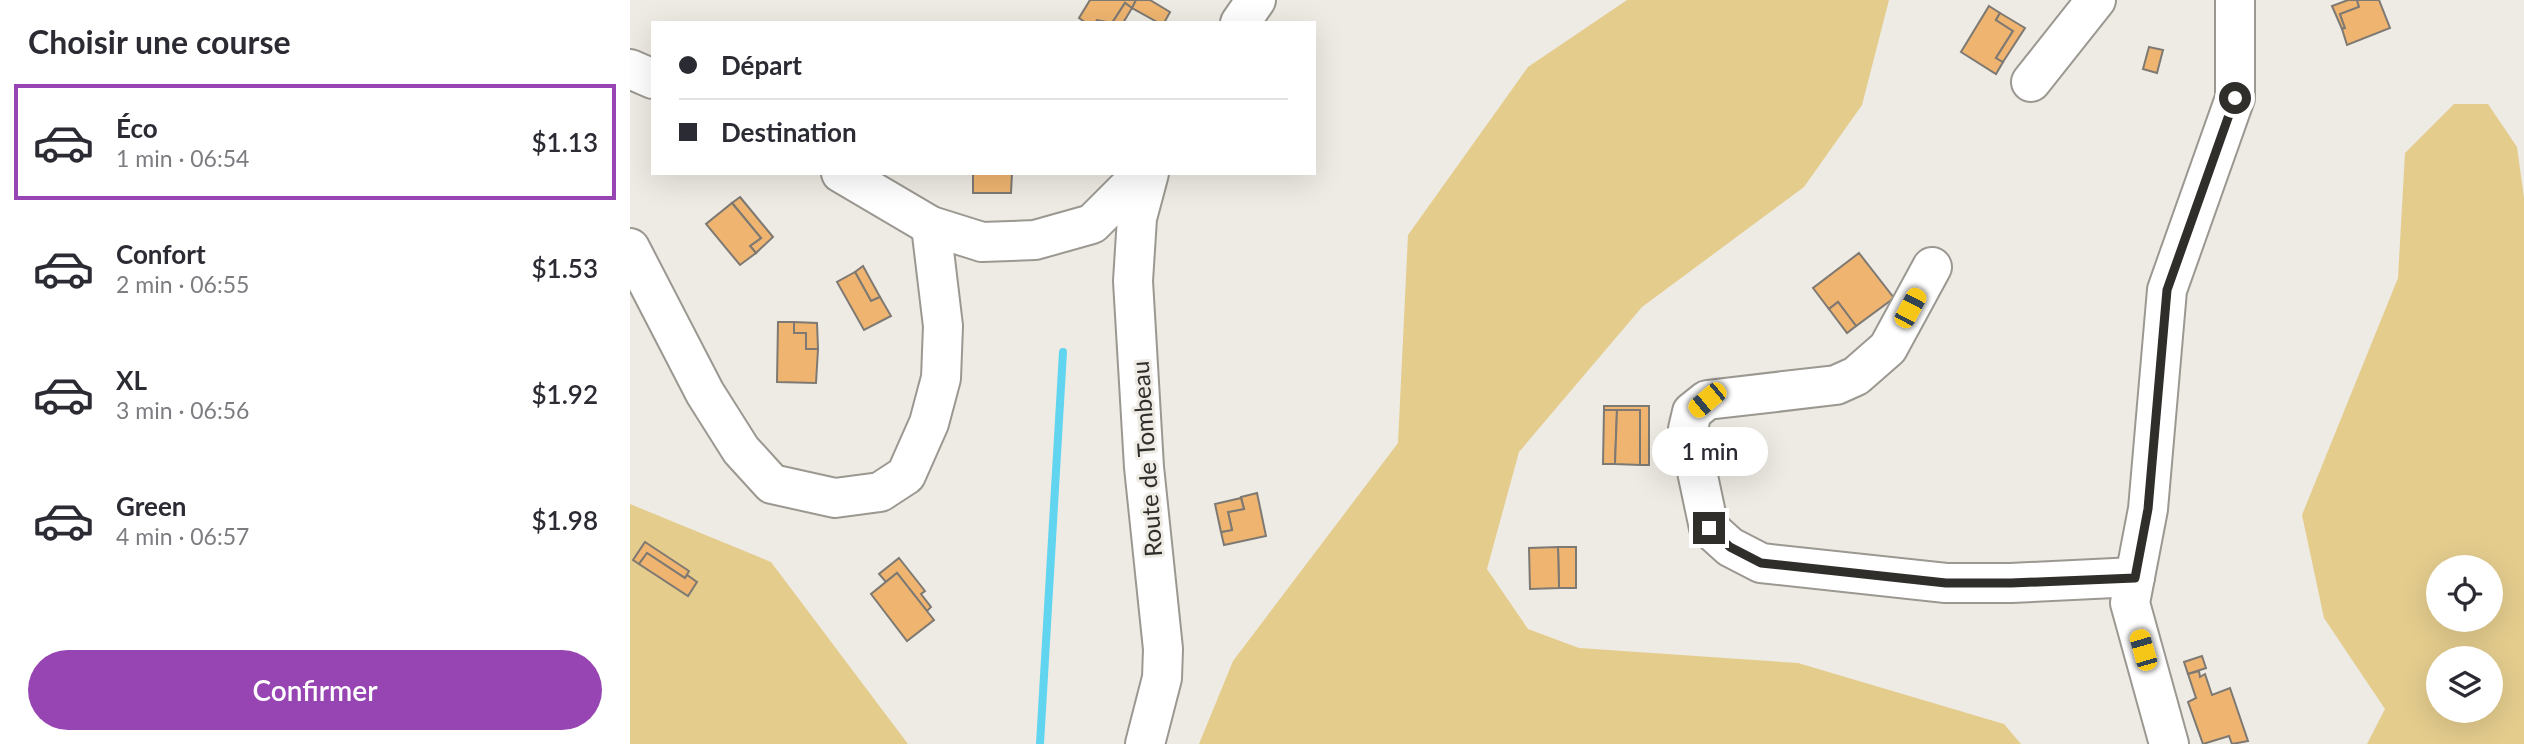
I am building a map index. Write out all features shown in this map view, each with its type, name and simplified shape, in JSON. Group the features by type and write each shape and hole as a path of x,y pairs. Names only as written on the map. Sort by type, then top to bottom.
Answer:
{"street":[{"path":"1241,21 1256,0"},
{"path":"2031,82 2096,0"},
{"path":"2169,744 2130,603 2148,509 2167,290 2235,98 2235,0"},
{"path":"630,69 651,78"},
{"path":"844,175 931,226 982,242 1035,240 1092,224 1141,175"},
{"name":"Route de Tombeau","path":"1145,744 1162,678 1163,649 1144,467 1133,281 1137,218 1148,175"},
{"path":"630,248 705,393 741,450 772,484 835,498 880,492 906,474 929,424 941,379 943,326 931,226"},
{"path":"1932,267 1888,348 1856,376 1836,385 1707,400 1692,412 1688,429 1709,528 1730,547 1761,563 1946,583 2135,578"}],"shaded area":[{"path":"1627,0 1889,0 1862,105 1804,187 1642,307 1519,452 1487,569 1528,629 1579,648 1798,663 2004,724 2021,744 1199,744 1233,661 1398,443 1408,235 1528,67"},
{"path":"2454,104 2488,104 2517,147 2524,198 2524,744 2367,744 2385,709 2324,618 2302,515 2398,278 2405,153"},
{"path":"630,504 771,562 908,744 630,744"}],"building":[{"path":"1090,0 1136,0 1132,8 1125,3 1113,21 1083,21 1079,18"},
{"path":"1136,0 1150,0 1170,12 1165,21 1155,21 1132,8"},
{"path":"2348,0 2357,0 2359,7 2340,14 2345,28 2342,29 2332,6"},
{"path":"2357,0 2379,0 2390,28 2347,45 2340,14 2359,7"},
{"path":"1125,3 1132,8 1124,21 1113,21"},
{"path":"1989,6 2000,13 1996,20 2013,31 1996,58 2003,62 1996,74 1961,52"},
{"path":"2000,13 2025,28 2003,62 1996,58 2013,31 1996,20"},
{"path":"2149,47 2163,50 2157,73 2143,69"},
{"path":"973,175 1012,175 1011,193 973,193"},
{"path":"740,197 773,237 756,253 750,246 761,238 732,203"},
{"path":"732,203 761,238 750,246 756,253 740,265 706,224"},
{"path":"1859,253 1894,298 1856,326 1838,302 1829,309 1813,288"},
{"path":"863,266 880,297 871,301 855,272"},
{"path":"855,272 871,301 880,297 891,316 864,330 837,282"},
{"path":"1838,302 1856,326 1847,333 1829,309"},
{"path":"778,322 794,322 794,333 806,333 806,349 818,349 816,383 777,382"},
{"path":"794,322 817,323 818,349 806,349 806,333 794,333"},
{"path":"1604,406 1649,406 1649,465 1640,465 1640,410 1604,410"},
{"path":"1604,410 1617,410 1615,464 1603,464"},
{"path":"1617,410 1640,410 1640,465 1615,464"},
{"path":"1257,493 1266,536 1224,545 1221,532 1232,530 1228,512 1244,509 1241,497"},
{"path":"1241,498 1244,509 1228,512 1232,530 1221,532 1215,504"},
{"path":"645,542 689,571 685,578 647,553 639,564 633,560"},
{"path":"1558,547 1576,547 1576,588 1559,588"},
{"path":"1558,547 1559,588 1530,589 1529,548"},
{"path":"647,553 685,578 687,575 697,582 688,596 639,564"},
{"path":"899,558 925,591 921,594 931,607 927,611 897,573 886,582 879,574"},
{"path":"897,573 934,620 907,641 871,594"},
{"path":"2202,656 2206,668 2188,674 2184,662"},
{"path":"2199,671 2200,677 2205,674 2212,695 2230,688 2248,741 2232,744 2229,736 2203,744 2188,702 2196,698 2188,674"}],"waterway":[{"path":"1040,744 1063,352"}],"route":[{"path":"1709,528 1730,547 1761,563 1946,583 2135,578 2148,509 2167,290 2235,98"}]}
